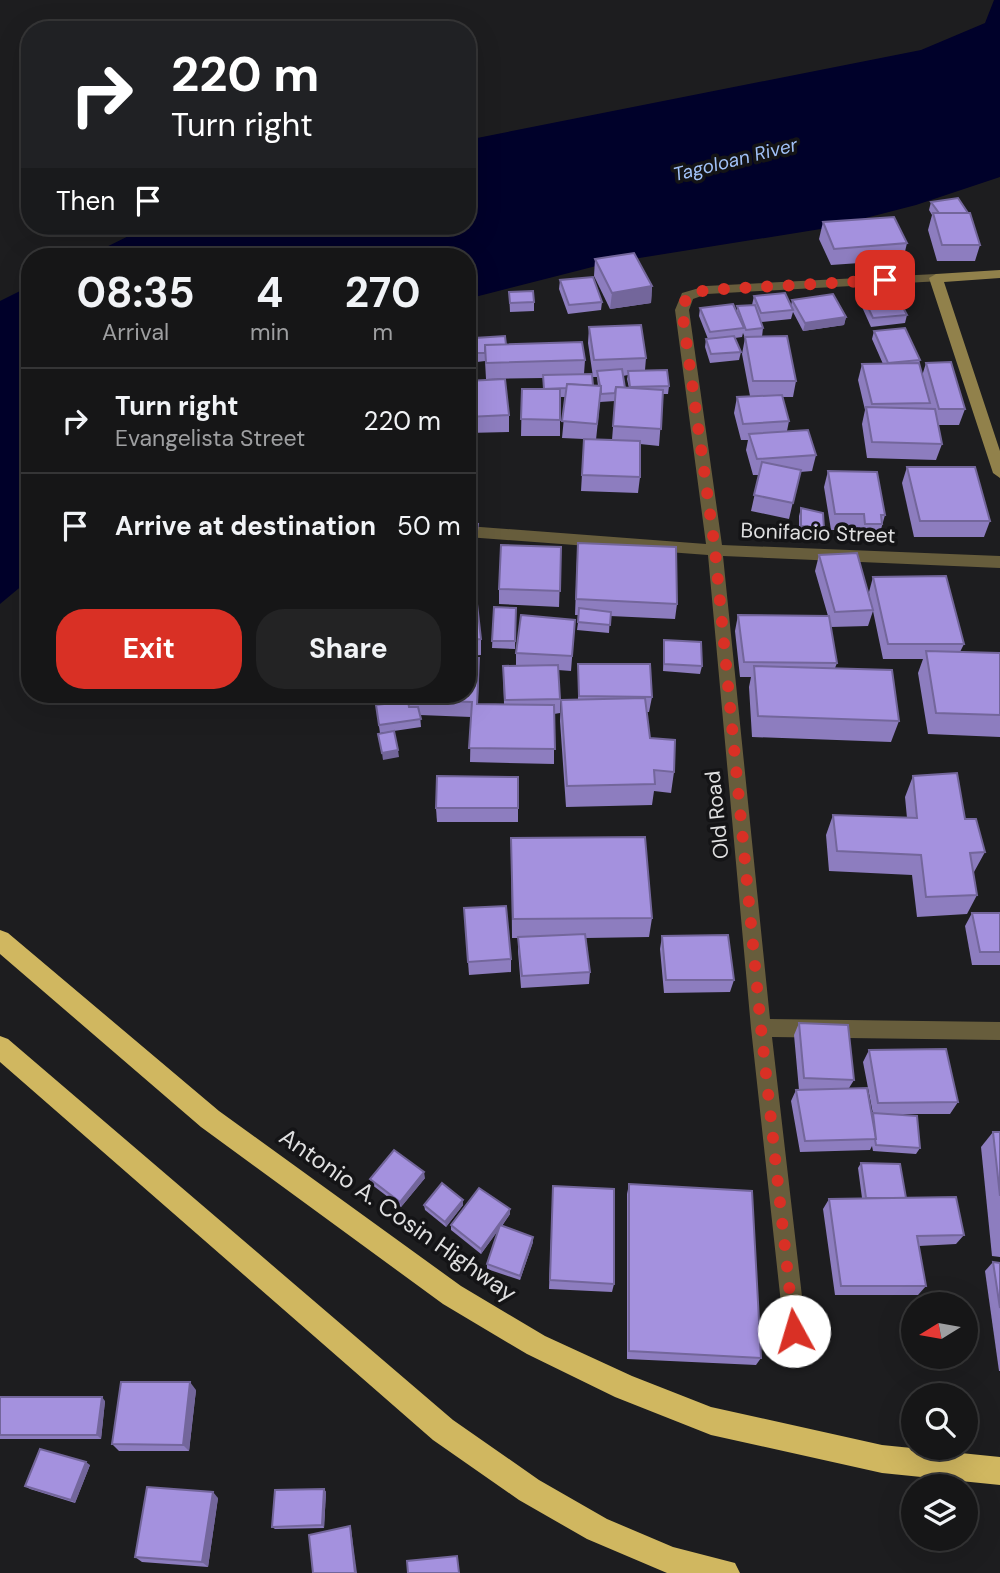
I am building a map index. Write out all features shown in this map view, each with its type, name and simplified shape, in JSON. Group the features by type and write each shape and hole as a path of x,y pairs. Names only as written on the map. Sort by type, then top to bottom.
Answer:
{"highway":[{"name":"Antonio A. Cosin Highway","path":"0,940 210,1119 452,1295 536,1345 625,1387 711,1421 882,1460 1000,1471"},
{"path":"0,1048 443,1430 529,1490 597,1529 673,1561 724,1573"}],"street":[{"path":"1000,274 936,278 1000,473"},
{"name":"Old Road","path":"794,1331 761,1028 715,550 682,310 687,296 706,290 936,278"},
{"name":"Bonifacio Street","path":"476,532 715,550 1000,562"},
{"path":"761,1028 1000,1031"}],"water":[{"name":"Tagoloan River","path":"994,0 1000,0 1000,177 916,205 827,228 608,263 476,297 476,248 104,248 131,235 476,235 476,138 921,50 985,23"},
{"path":"21,290 21,586 0,604 0,301"}],"building":[{"path":"958,198 968,213 939,213 931,202"},
{"path":"933,213 970,213 980,245 942,245"},
{"path":"894,217 907,243 834,249 823,222"},
{"path":"634,253 652,286 612,293 595,259"},
{"path":"593,277 602,302 569,305 560,280"},
{"path":"533,291 534,302 510,303 509,292"},
{"path":"785,293 793,310 761,313 754,296"},
{"path":"833,294 846,317 805,323 792,300"},
{"path":"897,296 907,315 873,318 864,299"},
{"path":"733,304 744,328 710,332 700,308"},
{"path":"755,305 763,328 746,330 737,306"},
{"path":"641,325 646,358 594,360 589,327"},
{"path":"905,328 920,360 888,363 874,331"},
{"path":"505,336 506,345 485,345 485,353 477,353 476,338"},
{"path":"734,336 741,352 711,354 706,339"},
{"path":"787,336 796,381 753,381 745,337"},
{"path":"582,342 585,360 486,363 485,345"},
{"path":"951,362 965,409 939,409 926,363"},
{"path":"919,363 930,403 872,404 862,364"},
{"path":"622,369 625,388 616,387 615,393 601,394 597,371"},
{"path":"667,370 669,386 630,387 628,371"},
{"path":"592,374 593,386 567,384 567,388 544,389 543,375"},
{"path":"505,379 509,415 476,417 476,381"},
{"path":"567,384 601,386 597,424 562,421"},
{"path":"616,387 663,390 661,429 613,426"},
{"path":"522,389 560,389 560,420 521,419"},
{"path":"782,395 789,421 743,424 737,397"},
{"path":"866,407 935,409 942,444 872,442"},
{"path":"808,430 816,455 757,459 749,434"},
{"path":"584,439 640,441 640,477 582,475"},
{"path":"762,462 801,470 793,503 754,495"},
{"path":"907,467 975,467 990,521 920,521"},
{"path":"828,471 877,472 885,515 881,515 882,524 865,524 864,514 835,514"},
{"path":"801,508 823,513 824,529 801,526"},
{"path":"578,543 676,547 677,604 576,599"},
{"path":"501,545 561,547 560,591 499,589"},
{"path":"857,553 873,610 835,612 819,555"},
{"path":"946,576 964,644 888,644 873,577"},
{"path":"476,604 477,604 481,639 476,639"},
{"path":"494,607 516,608 515,641 492,641"},
{"path":"579,608 611,612 610,625 578,622"},
{"path":"521,615 575,620 572,656 516,653"},
{"path":"738,615 829,616 837,663 744,662"},
{"path":"664,640 701,642 702,666 664,664"},
{"path":"926,651 1000,653 1000,715 936,713"},
{"path":"476,658 479,658 477,704 554,705 555,749 469,748 472,703 476,703"},
{"path":"578,664 650,664 652,697 579,696"},
{"path":"558,665 560,699 505,700 503,666"},
{"path":"754,666 892,670 899,721 758,716"},
{"path":"645,698 650,738 675,740 674,772 654,770 655,784 567,786 561,700"},
{"path":"408,703 409,707 418,707 421,719 379,725 376,705"},
{"path":"394,731 398,750 382,753 378,734"},
{"path":"957,773 965,819 976,819 985,852 970,853 977,895 926,897 921,855 837,851 833,815 917,818 913,776"},
{"path":"437,776 518,777 518,808 436,808"},
{"path":"645,837 652,918 513,919 511,838"},
{"path":"506,906 511,959 468,962 464,908"},
{"path":"972,913 1000,913 1000,952 980,952"},
{"path":"585,934 590,972 522,976 518,937"},
{"path":"728,935 734,980 666,980 662,936"},
{"path":"799,1023 848,1025 854,1080 804,1078"},
{"path":"946,1049 958,1102 878,1103 869,1050"},
{"path":"867,1088 876,1139 805,1141 796,1090"},
{"path":"873,1113 917,1116 920,1148 876,1145"},
{"path":"993,1132 1000,1132 1000,1196"},
{"path":"394,1150 424,1172 400,1202 370,1179"},
{"path":"861,1163 900,1164 906,1198 866,1198"},
{"path":"442,1183 463,1200 445,1222 424,1205"},
{"path":"629,1184 752,1191 761,1358 629,1351"},
{"path":"553,1186 614,1189 614,1284 550,1280"},
{"path":"479,1188 510,1209 481,1249 451,1225"},
{"path":"956,1197 964,1235 917,1236 926,1286 841,1286 829,1199"},
{"path":"500,1225 533,1237 520,1276 487,1264"},
{"path":"993,1262 1000,1263 1000,1308"},
{"path":"121,1382 190,1382 183,1445 112,1444"},
{"path":"0,1397 102,1397 97,1435 0,1435"},
{"path":"40,1449 86,1462 71,1500 25,1486"},
{"path":"147,1487 213,1492 202,1562 135,1557"},
{"path":"324,1489 322,1525 272,1527 275,1490"},
{"path":"350,1526 355,1573 313,1573 309,1535"},
{"path":"457,1556 459,1573 408,1573 407,1561"}],"route":[{"path":"794,1331 761,1028 715,550 682,310 687,296 706,290 885,280"}]}
